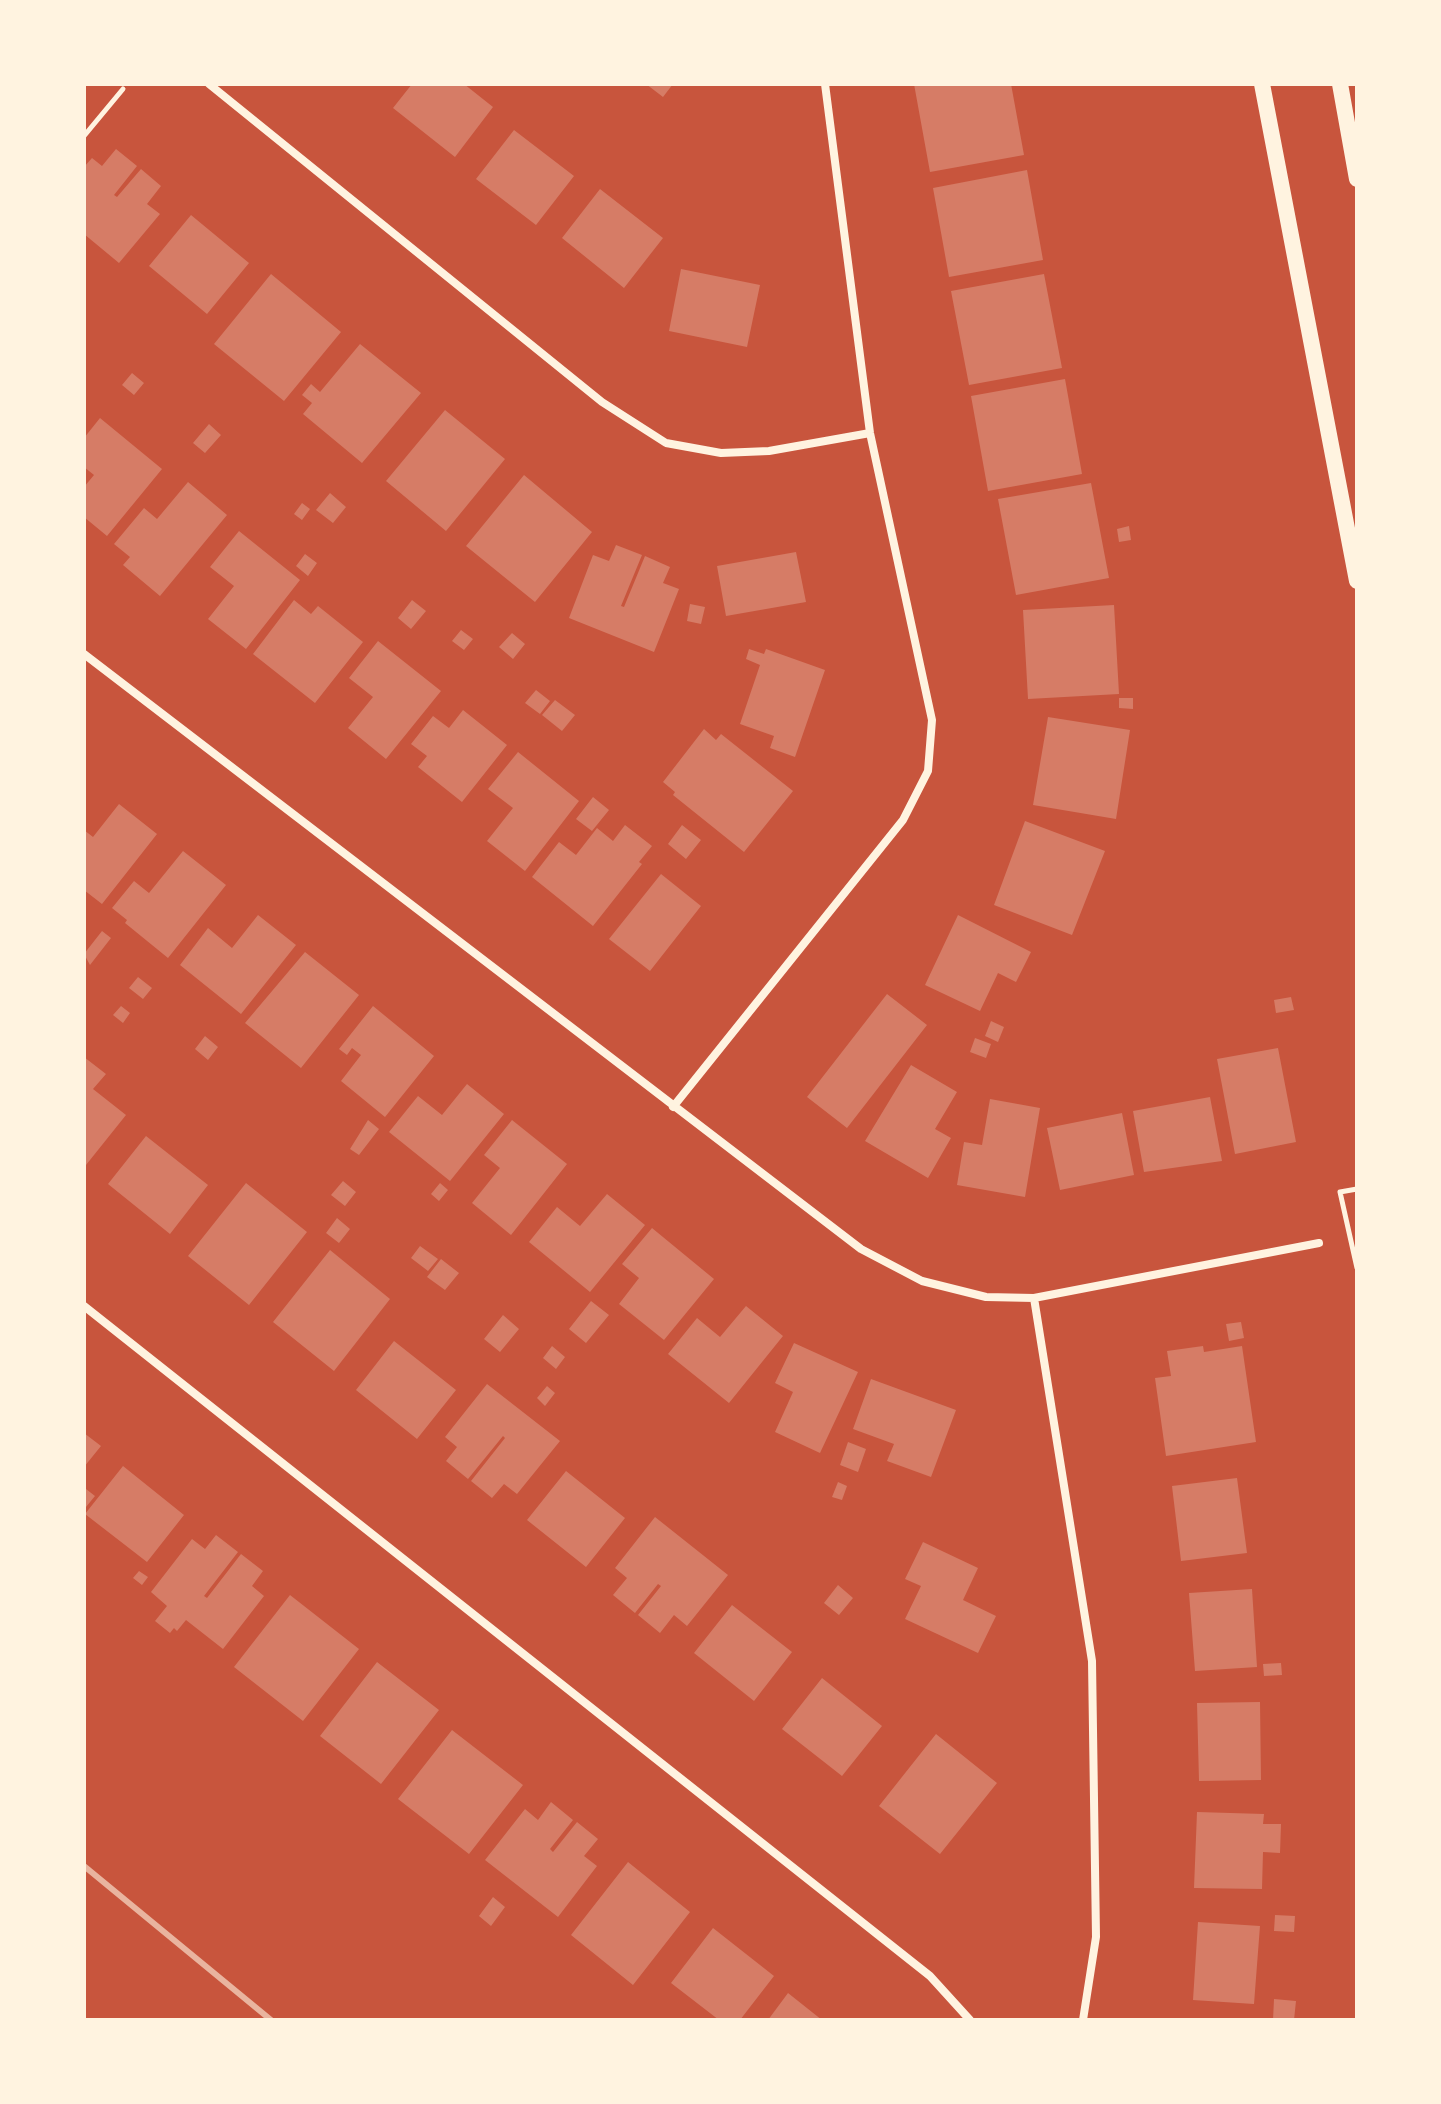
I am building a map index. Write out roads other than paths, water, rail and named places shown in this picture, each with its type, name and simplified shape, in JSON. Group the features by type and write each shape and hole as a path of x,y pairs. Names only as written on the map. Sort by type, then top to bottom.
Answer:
{"main road":[{"path":"1262,84 1357,581"},
{"path":"1340,84 1357,179"}],"street":[{"path":"209,84 602,402 666,443 733,452 769,451 870,433"},
{"path":"673,1107 903,820 928,771 932,720 870,433 825,84"},
{"path":"84,654 673,1107 873,1255 922,1281 986,1297 1034,1298 1319,1243"},
{"path":"1034,1298 1092,1661 1096,1937 1083,2020"},
{"path":"84,1306 930,1976 970,2020"}],"railway":[{"path":"84,1866 271,2020"}]}
